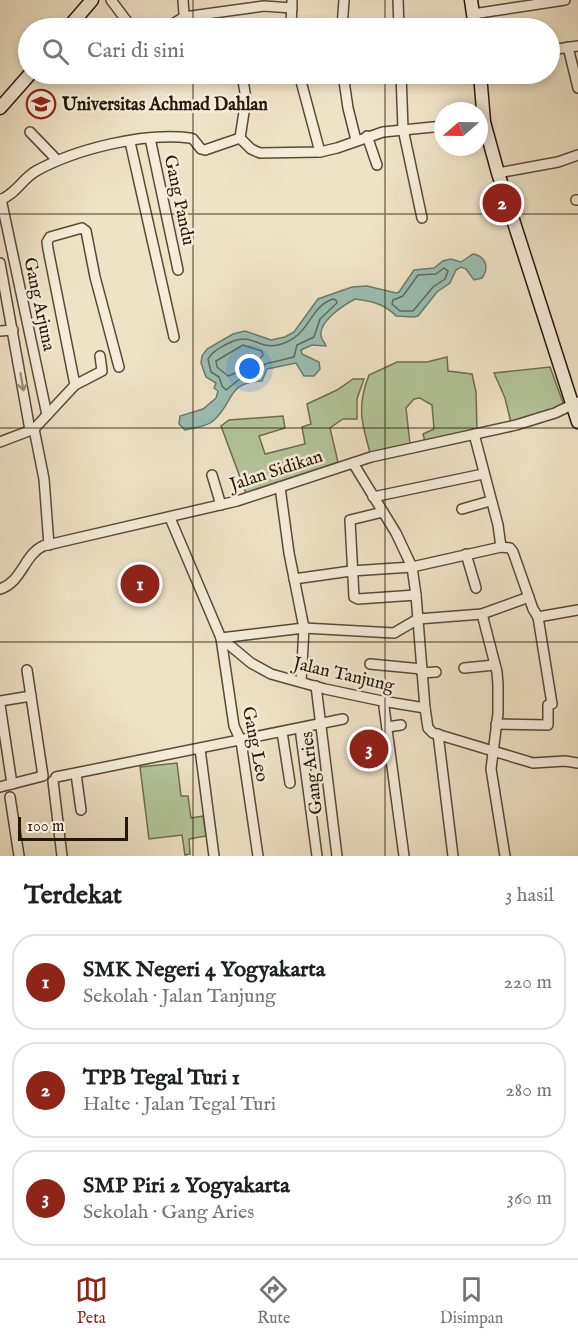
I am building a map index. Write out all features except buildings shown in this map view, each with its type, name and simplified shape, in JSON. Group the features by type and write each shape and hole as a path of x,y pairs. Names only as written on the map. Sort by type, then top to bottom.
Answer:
{"main road":[{"path":"77,18 92,0"},
{"path":"471,0 474,18"},
{"path":"0,108 21,84"},
{"path":"480,84 481,102"},
{"path":"488,143 575,404 578,422"}],"street":[{"path":"111,0 124,18"},
{"path":"183,0 184,17 292,4"},
{"path":"343,18 344,0"},
{"path":"398,0 399,18"},
{"path":"473,14 565,0"},
{"path":"573,46 578,88"},
{"path":"240,138 246,99 244,84"},
{"path":"302,84 321,152"},
{"path":"344,84 356,140"},
{"path":"401,84 403,129 422,218"},
{"path":"240,138 251,149 260,153 321,152 338,148 367,136 403,129 434,127"},
{"path":"30,132 57,160"},
{"path":"367,136 376,165"},
{"path":"0,200 21,186 28,176 57,160 107,145 150,138 190,138 203,150 240,138"},
{"name":"Gang Pandu","path":"150,138 178,270"},
{"path":"130,142 174,337"},
{"path":"498,173 578,156"},
{"name":"Gang Arjuna","path":"0,200 47,415"},
{"path":"75,385 48,249 50,237 82,228 86,231 95,277 119,367"},
{"path":"0,263 45,486 49,545"},
{"path":"0,331 13,330"},
{"path":"0,442 32,429 75,385 102,370 100,356"},
{"name":"Jalan Sidikan","path":"0,589 22,572 36,549 221,505 352,463 516,425 575,404"},
{"path":"474,434 498,525 501,547"},
{"path":"352,463 396,533 412,567 424,708 428,728 438,734 537,764 565,761 578,763"},
{"path":"373,496 483,474"},
{"path":"212,475 221,505"},
{"path":"280,487 293,552 294,579 304,628 301,682"},
{"path":"462,509 490,501"},
{"path":"383,512 350,520 354,595 357,599 416,595"},
{"name":"Jalan Tanjung","path":"170,518 221,638 260,669 316,686 424,708"},
{"path":"294,579 351,571 412,567 501,547 510,548 532,609 538,617 555,704 548,705 547,727 496,724"},
{"path":"466,554 476,588"},
{"path":"221,638 304,628 394,633 418,619 482,614 529,597"},
{"path":"538,617 578,610"},
{"path":"482,614 495,665 499,702 491,769 505,856"},
{"name":"Gang Leo","path":"221,638 234,726 241,741 258,856"},
{"path":"370,664 436,672"},
{"path":"464,668 495,665"},
{"path":"0,786 43,776 27,670"},
{"name":"Gang Aries","path":"316,686 337,856"},
{"path":"12,784 0,703 30,696"},
{"path":"384,707 404,856"},
{"path":"62,856 55,779 343,719"},
{"path":"387,727 402,725"},
{"path":"300,728 316,856"},
{"path":"282,732 290,783"},
{"path":"438,734 453,856"},
{"path":"200,749 214,856"},
{"path":"76,774 81,810"},
{"path":"10,797 19,856"}],"green space":[{"path":"447,357 448,371 472,374 476,392 477,430 425,442 423,434 434,429 432,405 420,398 414,399 406,408 410,444 371,456 362,416 363,397 369,375 397,362 427,362"},
{"path":"550,367 565,408 511,423 505,398 494,373"},
{"path":"353,379 364,379 357,399 357,419 343,419 330,428 338,462 247,496 221,426 229,420 283,416 285,428 259,436 265,454 305,444 302,427 311,424 307,404 337,390"},
{"path":"177,763 181,796 188,796 191,818 203,816 206,836 189,839 190,854 185,855 182,835 149,839 140,767"}],"water":[{"path":"473,254 481,257 485,263 486,270 482,278 474,280 466,269 461,267 456,270 450,283 437,292 418,316 396,316 377,304 355,299 326,321 321,333 326,346 312,345 301,350 302,354 319,362 320,369 314,376 304,376 296,363 267,369 262,381 250,382 236,389 220,414 210,423 185,430 179,424 180,416 203,409 216,398 218,391 214,388 216,383 206,377 201,363 202,356 207,349 233,334 245,331 271,340 285,337 294,332 318,299 352,287 367,286 396,293 414,270 434,268 443,261 451,259 461,262"}],"place":[{"name":"Universitas Achmad Dahlan","path":"41,104"},
{"name":"TPB Tegal Turi 1","path":"502,203"},
{"name":"SMK Negeri 4 Yogyakarta","path":"140,584"},
{"name":"SMP Piri 2 Yogyakarta","path":"369,749"}]}
